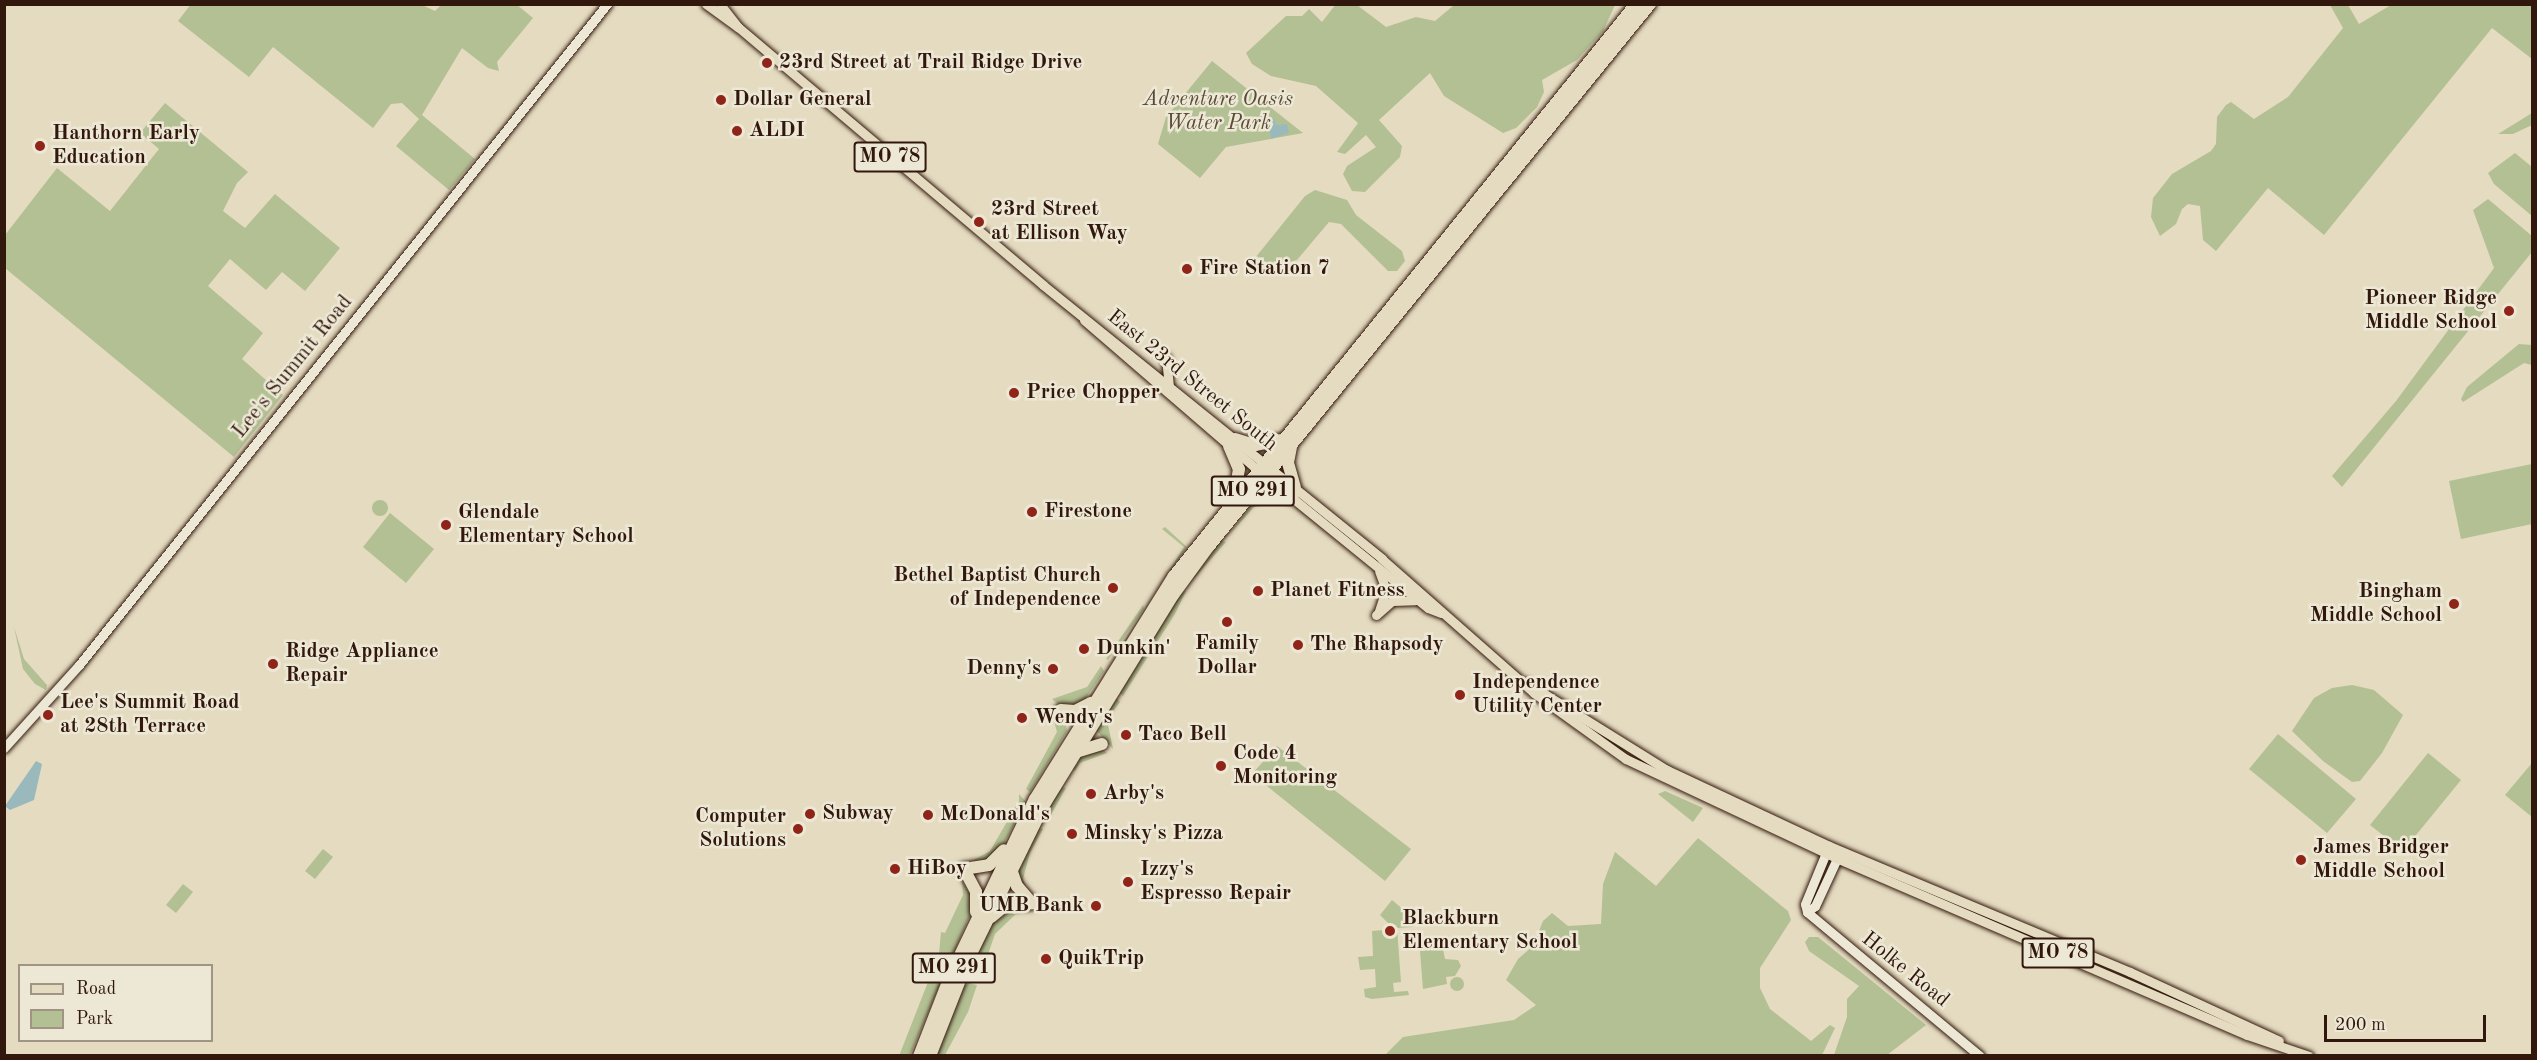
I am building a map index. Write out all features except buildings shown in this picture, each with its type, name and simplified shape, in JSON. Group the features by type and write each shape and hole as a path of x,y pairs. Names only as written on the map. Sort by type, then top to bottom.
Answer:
{"highway":[{"name":"MO 291","path":"1287,442 1636,4"},
{"name":"MO 291","path":"919,1056 1024,822 1092,702 1174,576 1231,503 1265,469 1650,4"},
{"path":"1231,503 1240,476 1232,442 1255,446 1287,442 1288,463 1294,492 1270,492 1247,498"},
{"name":"MO 291","path":"930,1056 978,928 1075,753 1173,595 1247,498 1265,469"},
{"path":"1061,710 1075,711 1092,702"},
{"path":"1075,753 1088,746 1102,744"},
{"path":"978,928 977,898 964,868 995,862 1024,822"},
{"path":"978,928 1001,907 1032,903 1017,886 1011,869"}],"main road":[{"name":"Lee's Summit Road","path":"4,748 79,665 607,4"},
{"name":"East 23rd Street South","path":"706,4 738,27 1081,316 1169,385 1232,442"},
{"name":"East 23rd Street South","path":"720,4 738,27"},
{"name":"East 23rd Street South","path":"1081,316 1087,325 1432,601 1443,614"},
{"path":"1166,358 1169,385"},
{"name":"East 23rd Street South","path":"1294,492 1376,566 1419,600 1443,614 1567,718 1626,759 1827,850"},
{"path":"1376,566 1385,583 1377,613 1392,601 1419,600"},
{"path":"1827,850 1805,904 1808,912 1815,906 1839,854"},
{"name":"MO 78","path":"1827,850 2141,977 2266,1032 2309,1056"},
{"name":"Holke Road","path":"1808,912 1980,1056"}],"green space":[{"path":"191,4 420,4 435,11 441,5 516,4 533,18 497,62 499,71 488,68 462,48 422,115 475,159 449,190 396,146 419,119 402,103 391,104 373,128 273,47 249,77 178,21"},
{"path":"1336,4 1357,5 1386,27 1416,17 1435,21 1454,5 1615,5 1603,31 1577,60 1542,80 1544,92 1537,107 1516,128 1503,133 1444,96 1430,73 1379,120 1402,146 1400,157 1365,192 1352,191 1343,174 1347,166 1376,147 1366,135 1345,154 1337,152 1358,123 1316,86 1271,76 1252,64 1246,53 1286,16 1302,16 1309,9 1322,22"},
{"path":"2330,5 2348,5 2359,24 2391,5 2532,5 2532,59 2492,28 2324,235 2268,188 2216,251 2203,240 2200,206 2188,204 2182,209 2176,224 2160,236 2151,217 2153,198 2172,174 2211,151 2216,144 2217,117 2226,105 2231,102 2254,119 2288,97 2343,28"},
{"name":"Adventure Oasis Water Park","path":"1212,61 1303,133 1226,147 1200,178 1158,144 1166,117"},
{"path":"165,103 248,172 237,183 223,211 245,228 275,194 340,248 305,291 282,272 266,290 230,259 208,286 263,333 242,359 283,395 234,457 5,268 5,235 57,168 110,211 159,149 140,133"},
{"path":"2532,113 2532,125 2513,134 2498,134"},
{"path":"2515,153 2532,167 2532,216 2494,184 2488,173"},
{"path":"1315,190 1347,200 1356,215 1402,251 1405,261 1397,271 1388,271 1341,224 1329,222 1297,260 1255,271 1247,268 1305,196"},
{"path":"2488,199 2532,236 2532,252 2342,487 2332,476 2396,401 2494,268 2473,210"},
{"path":"2519,344 2532,345 2532,365 2524,363 2463,402 2461,399 2467,387"},
{"path":"2532,464 2532,524 2461,539 2449,481"},
{"path":"1264,495 1286,498 1254,507 1230,534 1254,502"},
{"path":"377,500 383,500 388,508 386,514 377,516 372,511 372,505"},
{"path":"390,513 434,549 406,583 363,547"},
{"path":"1165,527 1187,547 1160,585 1184,547 1162,529"},
{"path":"1222,541 1226,542 1189,584 1208,556"},
{"path":"1186,591 1175,614 1123,696 1118,691 1181,592"},
{"path":"1143,605 1144,609 1108,660 1106,659"},
{"path":"14,627 24,659 47,685 46,690 35,684 23,669"},
{"path":"1101,666 1104,671 1081,705 1061,707 1052,699 1087,687"},
{"path":"2352,685 2374,690 2403,715 2382,753 2360,781 2352,782 2323,761 2292,731 2314,698 2332,688"},
{"path":"1116,697 1120,702 1107,720 1113,749 1096,730"},
{"path":"1055,710 1065,720 1067,731 1030,792 1026,789 1057,732 1052,714"},
{"path":"2278,734 2356,799 2327,833 2249,769"},
{"path":"1277,746 1411,849 1385,881 1252,774"},
{"path":"1102,749 1107,753 1080,763 1075,771 1072,768 1078,755"},
{"path":"2428,753 2461,780 2403,851 2370,825"},
{"path":"2532,763 2532,817 2505,795"},
{"path":"1060,787 1066,788 1047,822 1044,818"},
{"path":"1665,791 1703,808 1693,822 1658,794"},
{"path":"1019,794 1026,802 999,853 993,860 968,863 990,851 1019,801"},
{"path":"1039,828 1043,829 1030,853 1023,879 1027,890 1015,869"},
{"path":"1698,838 1788,911 1791,920 1760,968 1760,988 1770,1009 1811,1041 1830,1025 1835,1028 1822,1055 1385,1055 1403,1037 1514,1020 1536,1005 1506,980 1518,959 1533,946 1543,921 1552,913 1568,926 1601,924 1603,884 1615,852 1656,886"},
{"path":"323,849 333,857 315,879 305,871"},
{"path":"962,881 975,903 910,1055 899,1056 939,954 941,932 945,933 963,895"},
{"path":"183,884 193,892 176,913 166,905"},
{"path":"1392,900 1417,921 1412,927 1397,928 1401,982 1393,983 1394,992 1408,991 1409,995 1372,999 1365,997 1364,989 1376,987 1375,969 1360,970 1358,957 1373,956 1372,931 1394,929 1380,915"},
{"path":"1015,909 1020,910 995,934 981,975 976,974 973,966 975,955 993,916"},
{"path":"1809,937 1818,937 1926,1025 1887,1055 1834,1055 1847,1017 1847,999 1859,986 1809,951 1805,942"},
{"path":"1443,949 1445,959 1458,960 1461,966 1455,976 1446,977 1447,984 1423,989 1420,951"},
{"path":"1454,977 1460,977 1464,984 1460,991 1454,991 1450,987 1450,981"},
{"path":"969,983 977,985 968,1012 945,1055 934,1056 964,986"}],"water":[{"path":"1274,118 1276,125 1287,124 1289,133 1271,139 1268,119"},
{"path":"36,761 42,764 34,800 10,810 5,806"}],"place":[{"name":"23rd Street at Trail Ridge Drive","path":"767,63"},
{"name":"Dollar General","path":"721,100"},
{"name":"ALDI","path":"737,131"},
{"name":"Hanthorn Early Education","path":"40,146"},
{"name":"23rd Street at Ellison Way","path":"979,222"},
{"name":"Fire Station 7","path":"1187,269"},
{"name":"Pioneer Ridge Middle School","path":"2509,311"},
{"name":"Price Chopper","path":"1014,393"},
{"name":"Firestone","path":"1032,512"},
{"name":"Glendale Elementary School","path":"446,525"},
{"name":"Bethel Baptist Church of Independence","path":"1113,588"},
{"name":"Planet Fitness","path":"1258,591"},
{"name":"Bingham Middle School","path":"2454,604"},
{"name":"Family Dollar","path":"1227,622"},
{"name":"The Rhapsody","path":"1298,645"},
{"name":"Dunkin'","path":"1084,649"},
{"name":"Ridge Appliance Repair","path":"273,664"},
{"name":"Denny's","path":"1053,669"},
{"name":"Independence Utility Center","path":"1460,695"},
{"name":"Lee's Summit Road at 28th Terrace","path":"48,715"},
{"name":"Wendy's","path":"1022,718"},
{"name":"Taco Bell","path":"1126,735"},
{"name":"Code 4 Monitoring","path":"1221,766"},
{"name":"Arby's","path":"1091,794"},
{"name":"Subway","path":"810,814"},
{"name":"McDonald's","path":"928,815"},
{"name":"Computer Solutions","path":"798,829"},
{"name":"Minsky's Pizza","path":"1072,834"},
{"name":"James Bridger Middle School","path":"2301,860"},
{"name":"HiBoy","path":"895,869"},
{"name":"Izzy's Espresso Repair","path":"1128,882"},
{"name":"UMB Bank","path":"1096,906"},
{"name":"Blackburn Elementary School","path":"1390,931"},
{"name":"QuikTrip","path":"1046,959"}]}
